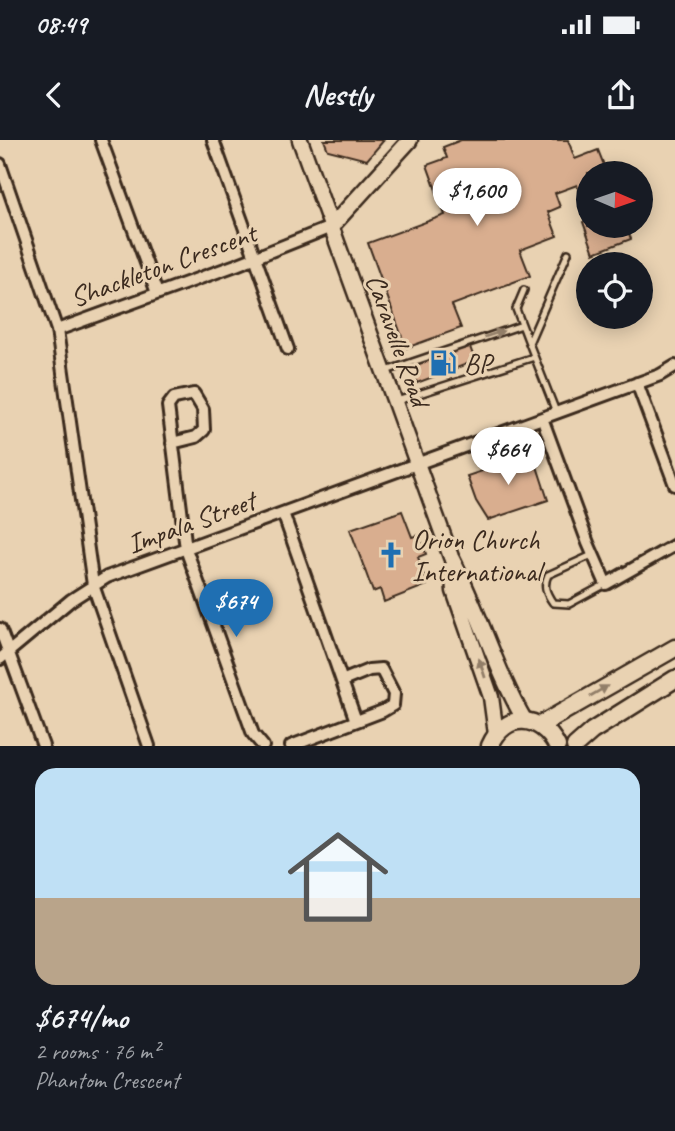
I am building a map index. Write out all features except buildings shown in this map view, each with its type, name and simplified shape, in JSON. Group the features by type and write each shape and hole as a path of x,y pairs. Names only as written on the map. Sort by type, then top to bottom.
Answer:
{"main road":[{"path":"532,723 675,648"},
{"path":"575,746 592,731 675,679"},
{"path":"493,740 513,722 532,723 551,734 557,746"}],"street":[{"path":"101,140 157,293"},
{"path":"213,140 288,349"},
{"name":"Caravelle Road","path":"300,140 451,557 467,589 508,692 532,723"},
{"path":"331,227 410,140"},
{"path":"0,164 57,330"},
{"name":"Shackleton Crescent","path":"149,746 93,585 57,330 331,227"},
{"name":"Impala Street","path":"4,655 107,577 660,375 675,366"},
{"path":"636,383 675,485"},
{"path":"172,443 196,437 204,430 203,409 194,394 174,398 169,403 172,443 186,549 253,734 263,746"},
{"path":"542,418 592,555 606,584 675,545"},
{"path":"283,513 356,721"},
{"name":"Caravelle Road","path":"451,557 454,591 491,697 493,740"},
{"path":"0,629 4,655 43,746"},
{"path":"291,746 390,708 394,697 384,671 377,668 342,681"}],"lane":[{"path":"529,343 568,253"},
{"path":"524,290 516,306 556,413"},
{"path":"383,372 522,325"},
{"path":"394,402 534,357"},
{"path":"592,555 548,575 545,586 549,597 553,603 565,606 606,584"}],"place":[{"name":"BP","path":"443,363"},
{"name":"Orion Church International","path":"391,555"}]}
